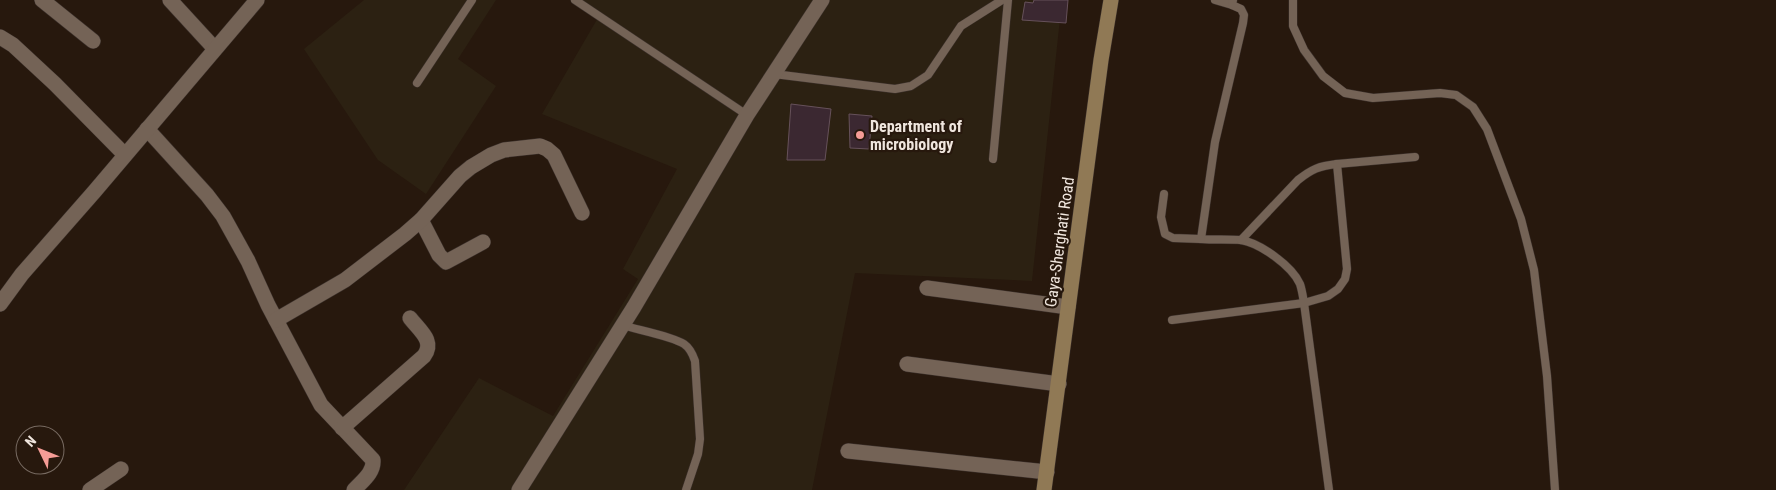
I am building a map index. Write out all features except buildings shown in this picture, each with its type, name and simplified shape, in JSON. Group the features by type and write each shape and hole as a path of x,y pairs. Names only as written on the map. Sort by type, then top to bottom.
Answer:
{"main road":[{"name":"Gaya-Sherghati Road","path":"1044,490 1101,60 1111,0"}],"street":[{"path":"42,0 93,41"},
{"path":"170,0 215,49"},
{"path":"1,300 256,0"},
{"path":"519,490 622,325 747,115 822,0"},
{"path":"0,37 13,45 56,84 125,155"},
{"path":"147,129 207,195 223,216 321,405 373,460 373,467 370,473 354,490"},
{"path":"276,320 345,280 406,234 471,166 504,150 540,146 548,149 554,155 582,213"},
{"path":"421,220 439,255 446,262 483,242"},
{"path":"927,288 1068,307"},
{"path":"342,428 424,356 428,350 429,344 426,338 410,318"},
{"path":"907,364 1058,384"},
{"path":"848,451 1047,472"},
{"path":"90,490 121,469"}],"lane":[{"path":"416,83 472,0"},
{"path":"575,0 747,115"},
{"path":"774,74 895,89 911,86 928,75 962,26 1002,0"},
{"path":"993,159 1008,0"},
{"path":"1201,239 1215,142 1244,24 1244,15 1241,9 1233,2 1215,0"},
{"path":"1293,0 1293,26 1304,50 1323,76 1345,93 1373,98 1440,93 1456,95 1473,107 1486,129 1521,219 1534,270 1547,376 1555,490"},
{"path":"1241,240 1298,180 1321,166 1415,157"},
{"path":"1172,320 1304,303 1328,296 1338,289 1345,279 1347,269 1337,164"},
{"path":"1164,194 1161,217 1165,234 1173,238 1241,240 1257,245 1278,259 1292,272 1300,284 1329,490"},
{"path":"622,325 675,340 685,345 695,361 700,439 698,454 686,490"}],"shaded area":[{"path":"364,0 496,0 458,59 496,86 426,194 378,160 304,49"},
{"path":"574,0 1062,0 1032,281 855,273 812,490 404,490 479,378 553,416 638,279 623,269 677,169 542,114 599,16"}],"place":[{"name":"Department of microbiology","path":"860,135"}]}
